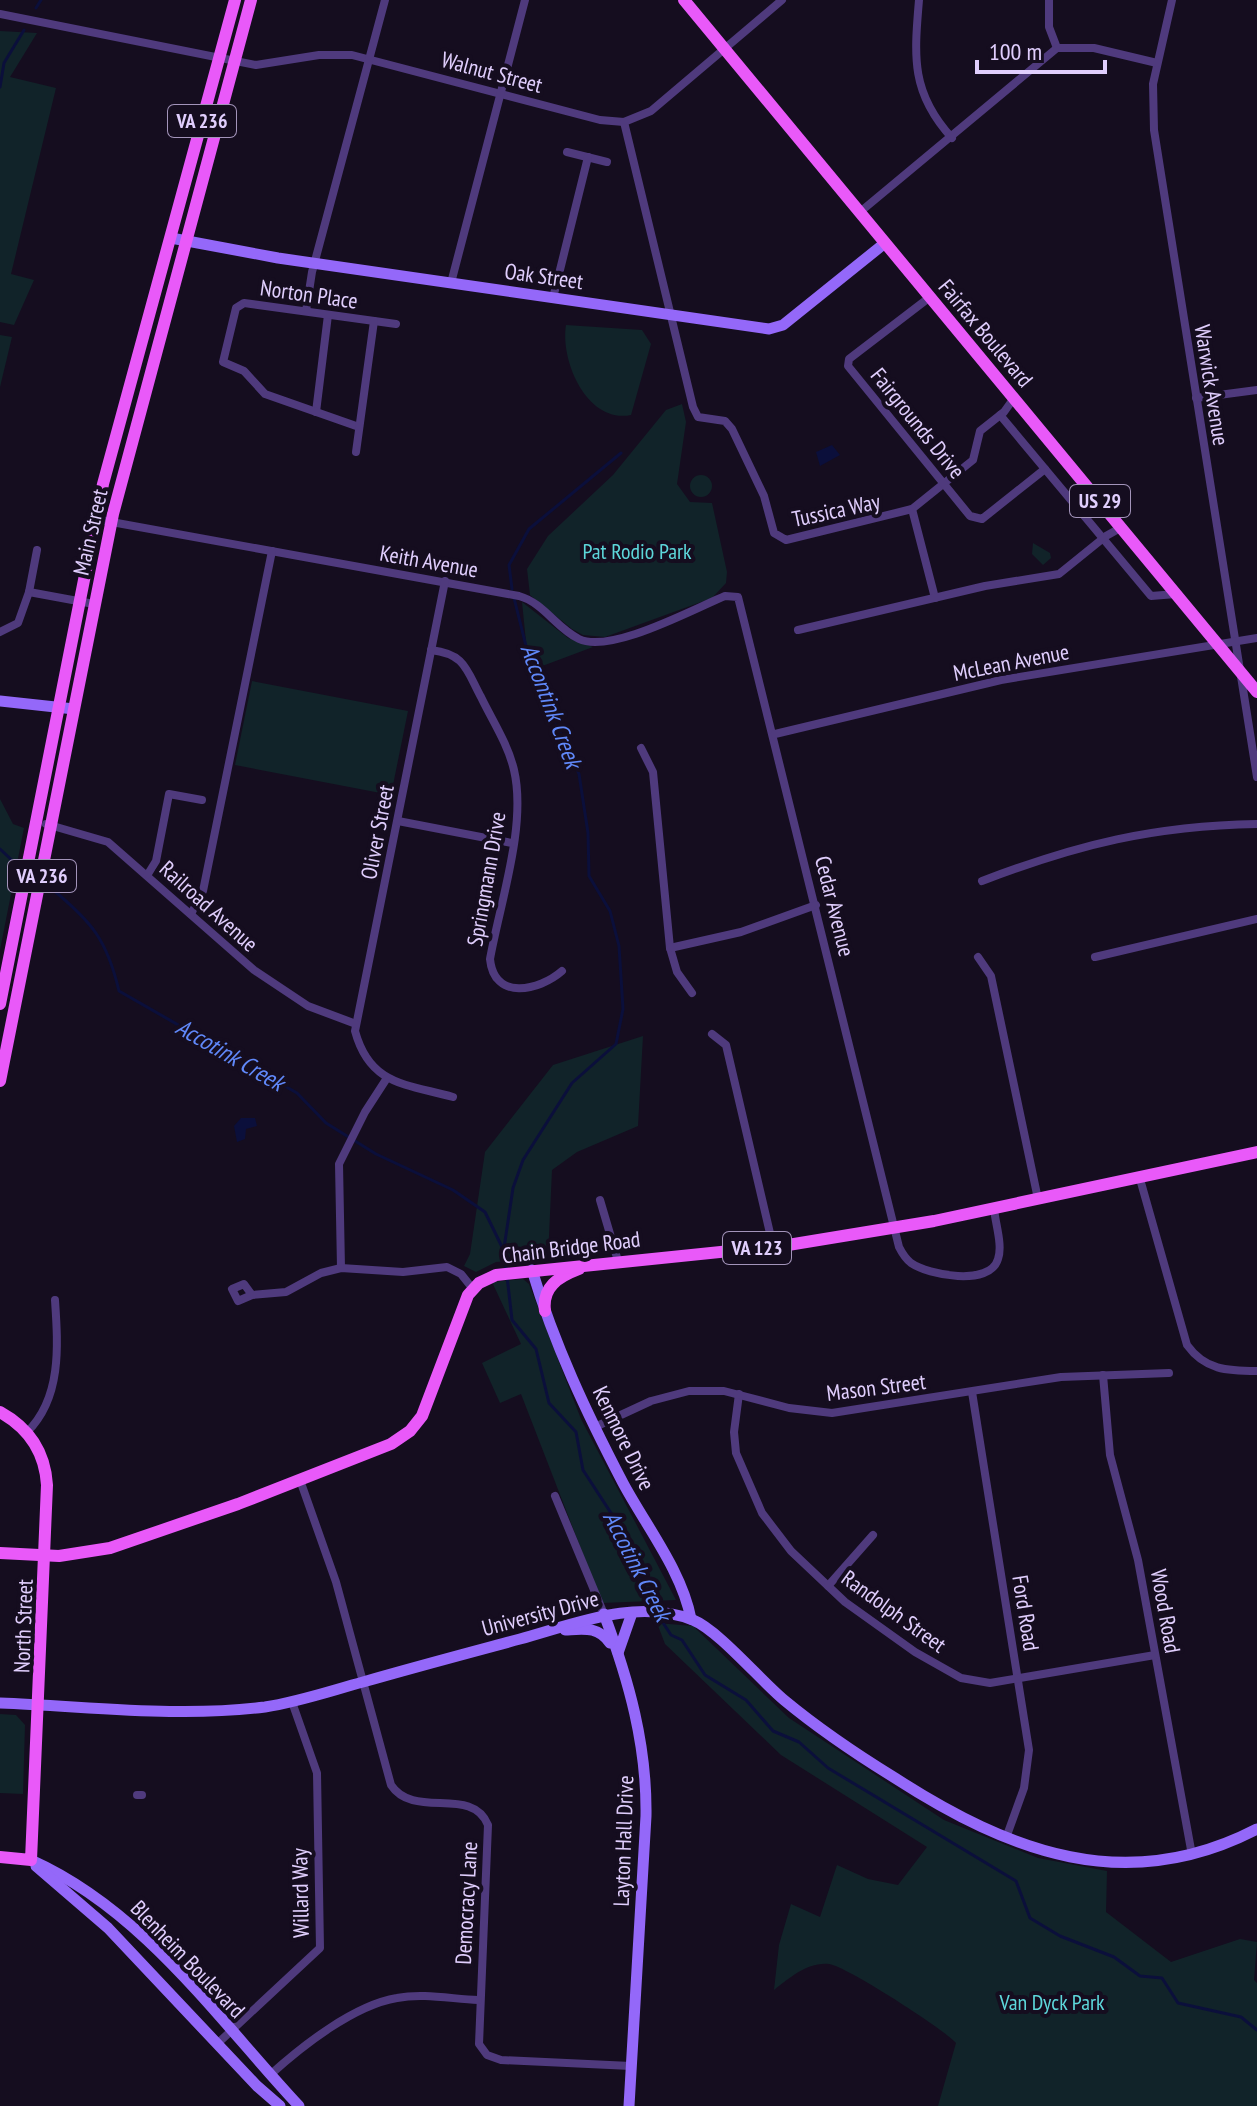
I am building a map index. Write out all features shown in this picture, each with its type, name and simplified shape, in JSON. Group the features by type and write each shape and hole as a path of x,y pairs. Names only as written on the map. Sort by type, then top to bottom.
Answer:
{"main road":[{"name":"Main Street","path":"0,1079 111,523 186,242 227,59 235,0"},
{"name":"Main Street","path":"0,1004 95,519 171,238 227,59 251,0"},
{"name":"Fairfax Boulevard","path":"684,0 1257,692"},
{"name":"Chain Bridge Road","path":"473,1289 496,1275 526,1270 773,1246 895,1227 1140,1179 1257,1152"},
{"path":"545,1311 545,1294 555,1281 596,1263"},
{"path":"0,1553 77,1555 110,1548 391,1444 417,1424 429,1403 462,1307 473,1289"},
{"name":"North Street","path":"0,1412 27,1432 44,1462 46,1517 41,1704 31,1860"},
{"name":"Blenheim Boulevard","path":"0,1857 31,1860"}],"street":[{"path":"306,311 314,263 385,0"},
{"path":"451,283 525,0"},
{"path":"670,315 624,122 651,111 782,0"},
{"path":"919,0 917,82 923,101 952,138"},
{"path":"1049,0 1049,27 1057,48"},
{"name":"Warwick Avenue","path":"1172,0 1152,94 1154,130 1257,777"},
{"name":"Walnut Street","path":"0,14 271,65 332,54 369,59 600,120 624,122"},
{"path":"860,212 1057,48 1094,48 1157,63"},
{"path":"567,152 607,162"},
{"path":"553,298 588,157"},
{"name":"Oak Street","path":"171,238 314,263 775,328 885,243"},
{"name":"Fairgrounds Drive","path":"930,297 848,363 970,516 982,519 1045,469"},
{"name":"Norton Place","path":"359,427 265,394 244,371 223,362 240,304 396,324"},
{"path":"316,412 328,315"},
{"name":"Tussica Way","path":"670,315 698,417 725,421 732,429 764,496 774,533 786,540 912,509 973,460 980,431 1000,415 1014,398"},
{"path":"356,452 374,321"},
{"path":"1196,398 1257,390"},
{"path":"1000,415 1151,596 1176,594"},
{"path":"912,509 935,598"},
{"name":"Keith Avenue","path":"95,519 524,597 538,605 573,636 594,643 619,638 725,596 736,596"},
{"path":"798,630 935,598 1059,574 1102,538 1122,527"},
{"path":"0,632 18,623 29,592 37,550"},
{"path":"191,914 203,891 272,551"},
{"name":"Oliver Street","path":"356,1024 445,581"},
{"path":"29,592 94,604"},
{"name":"Cedar Avenue","path":"736,596 743,604 899,1247 910,1262 946,1277 992,1269 998,1259 994,1208"},
{"name":"McLean Avenue","path":"775,734 1001,680 1257,638"},
{"name":"Springmann Drive","path":"431,650 451,653 461,660 509,753 518,800 490,959 494,975 506,987 526,989 550,982 562,971"},
{"path":"0,701 74,709"},
{"path":"641,748 653,772 670,948 677,972 692,993"},
{"path":"148,874 156,861 169,794 202,800"},
{"path":"398,821 512,843"},
{"name":"Railroad Avenue","path":"36,822 108,842 270,982 308,1006 356,1024"},
{"path":"982,881 1055,853 1123,836 1171,828 1257,824"},
{"path":"670,948 741,932 816,905"},
{"path":"1095,957 1257,919"},
{"path":"978,957 991,976 1038,1199"},
{"path":"356,1024 363,1055 387,1078 453,1097"},
{"path":"712,1034 726,1045 773,1246"},
{"path":"341,1268 336,1181 345,1150 387,1078"},
{"path":"1140,1179 1187,1345 1199,1360 1211,1367 1257,1371"},
{"path":"600,1200 618,1261"},
{"path":"252,1295 286,1292 321,1273 341,1268 403,1272 447,1267 461,1274 473,1289"},
{"name":"Kenmore Drive","path":"526,1270 595,1427 682,1590 691,1619"},
{"path":"27,1432 43,1417 51,1395 57,1337 55,1300"},
{"name":"Mason Street","path":"595,1427 674,1394 705,1390 739,1394 789,1408 832,1413 1061,1377 1169,1373"},
{"name":"Wood Road","path":"1103,1375 1110,1455 1138,1560 1192,1855"},
{"name":"Ford Road","path":"972,1392 1019,1678 1029,1764 1006,1838"},
{"name":"Randolph Street","path":"739,1394 735,1443 748,1486 778,1535 828,1586 883,1631 954,1675 990,1683 1155,1655"},
{"path":"300,1480 336,1582 362,1682"},
{"name":"Layton Hall Drive","path":"555,1496 604,1614 641,1733 647,1793 629,2106"},
{"path":"828,1586 873,1535"},
{"path":"548,1631 593,1629 604,1634 618,1653 636,1613"},
{"name":"University Drive","path":"0,1703 197,1710 292,1702 604,1614 673,1616 706,1626 748,1668 820,1729 948,1812 1006,1838 1055,1855 1099,1863 1147,1863 1192,1855 1257,1829"},
{"name":"Democracy Lane","path":"362,1682 396,1792 408,1800 470,1806 484,1814 488,1825 477,2040 483,2051 493,2058 631,2066"},
{"name":"Willard Way","path":"217,2044 320,1948 317,1773 292,1702"},
{"name":"Blenheim Boulevard","path":"31,1860 63,1874 107,1903 149,1943 299,2106"},
{"name":"Blenheim Boulevard","path":"31,1860 108,1928 280,2106"},
{"path":"270,2075 310,2041 383,2002 406,1996 478,2000"}],"green space":[{"path":"0,31 37,33 10,77 56,88 11,274 34,280 14,325 0,322"},
{"path":"566,325 642,330 651,344 631,415 615,415 601,410 580,387 567,356"},
{"path":"0,335 12,337 0,387"},
{"name":"Pat Rodio Park","path":"682,404 686,422 677,484 690,502 712,503 727,572 726,583 712,598 605,637 583,635 530,595 527,569 548,536 613,475 666,410"},
{"path":"701,475 709,478 712,486 709,494 701,497 693,494 690,486 693,478"},
{"path":"1033,543 1050,553 1051,558 1043,565 1032,554"},
{"path":"522,602 568,638 593,647 529,671"},
{"path":"252,681 408,711 391,795 235,765"},
{"path":"0,799 13,824 24,828 0,950"},
{"path":"643,1036 638,1126 577,1152 552,1170 548,1258 496,1262 476,1272 464,1266 470,1254 485,1152 553,1065"},
{"path":"523,1279 529,1284 581,1419 676,1600 602,1603 521,1394 500,1403 482,1363 521,1344 492,1282"},
{"name":"Van Dyck Park","path":"657,1623 693,1626 789,1718 944,1820 1038,1858 1107,1871 1106,1912 1171,1962 1240,1939 1257,1942 1254,1980 1257,1983 1257,2106 938,2106 956,2043 933,2025 873,1986 829,1964 806,1968 774,1990 779,1945 791,1904 820,1917 837,1865 868,1879 898,1885 927,1847 781,1755 665,1644"},
{"path":"0,1714 16,1715 25,1725 23,1794 0,1793"}],"shaded area":[{"path":"832,445 840,455 820,466 816,452"},
{"path":"241,1118 255,1118 257,1126 246,1129 245,1139 237,1142 234,1126"}],"waterway":[{"name":"Accotink Creek","path":"36,8 41,0"},
{"name":"Accotink Creek","path":"0,87 4,63 24,30"},
{"name":"Accontink Creek","path":"512,589 509,565 529,529 621,453"},
{"name":"Accontink Creek","path":"504,1248 513,1188 523,1160 572,1083 616,1044 623,1009 619,946 610,911 589,876 588,833 579,774 532,670 514,598"},
{"name":"Accotink Creek","path":"0,849 16,864"},
{"name":"Accotink Creek","path":"52,889 96,933 109,958 119,991 297,1093 326,1123 376,1154 453,1190 485,1212 504,1251 506,1268"},
{"name":"Accotink Creek","path":"507,1276 512,1320 536,1349 549,1403 576,1432 583,1470 624,1533 654,1609"},
{"name":"Accotink Creek","path":"658,1615 671,1635 682,1640 705,1675 746,1700 773,1731 799,1742 828,1768 1016,1881 1030,1918 1060,1936 1114,1957 1140,1976 1162,1978 1178,2003 1241,2017 1257,2030"}]}
